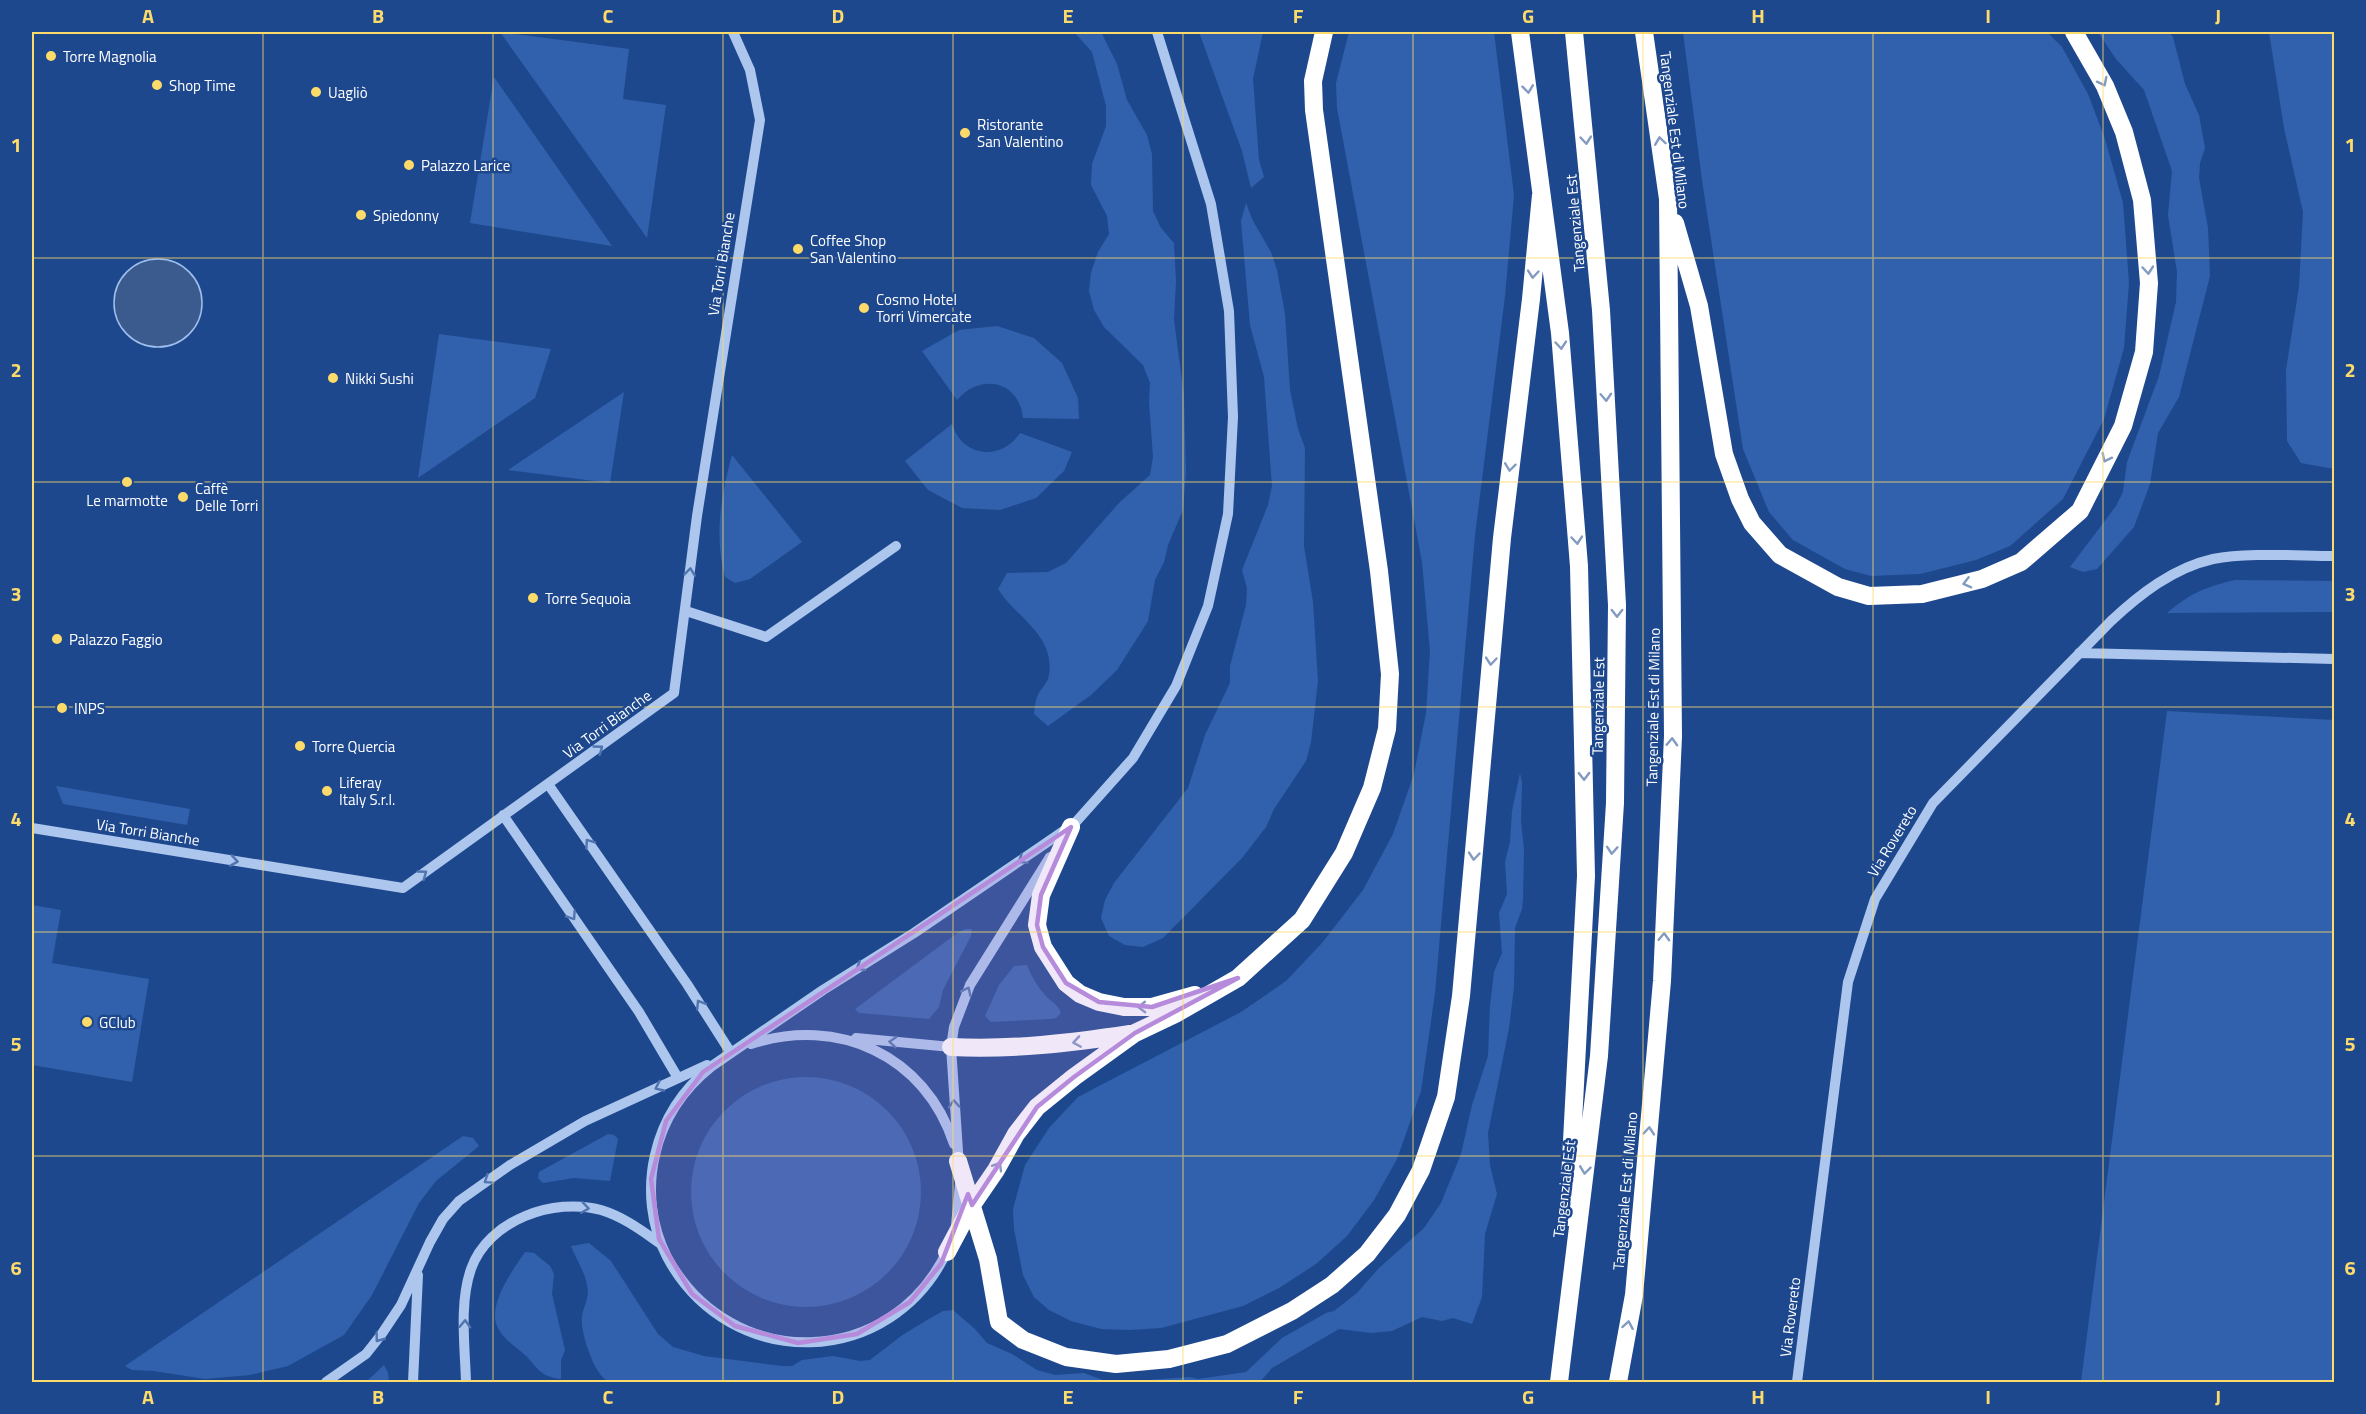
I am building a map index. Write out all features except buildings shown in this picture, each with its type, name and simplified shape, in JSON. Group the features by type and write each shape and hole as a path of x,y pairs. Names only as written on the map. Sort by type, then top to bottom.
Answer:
{"highway":[{"path":"947,1252 972,1205 996,1170 1016,1134 1037,1107 1135,1033 1177,1013 1238,978 1302,920 1344,852 1372,788 1387,729 1390,674 1379,571 1314,110 1313,81 1324,32"},
{"path":"1520,32 1560,333 1579,566 1586,876 1559,1381"},
{"name":"Tangenziale Est","path":"1559,1381 1599,1056 1615,768 1617,605 1603,333 1574,32"},
{"name":"Tangenziale Est di Milano","path":"1618,1383 1634,1295 1664,957 1672,736 1668,199 1644,32"},
{"path":"1668,199 1699,306 1724,454 1740,499 1752,523 1780,555 1838,587 1869,596 1922,594 1982,579 2021,562 2080,511 2122,426 2144,352 2149,283 2142,200 2121,123 2105,86 2073,32"},
{"path":"958,1161 988,1259 999,1322 1023,1340 1066,1358 1116,1364 1169,1359 1227,1344 1292,1311 1332,1285 1358,1262 1397,1215 1421,1170 1446,1097 1461,996 1502,538 1531,299 1540,195"},
{"path":"1071,827 1041,895 1037,925 1043,948 1066,983 1080,994 1099,1002 1124,1007 1152,1007 1194,995 1238,978"},
{"path":"951,1047 1017,1048 1135,1033"}],"street":[{"name":"Via Torri Bianche","path":"32,828 403,888 674,693 697,516 760,120 750,70 733,32"},
{"path":"1071,827 914,933 823,990 703,1072 688,1088 672,1110 662,1131 653,1163 651,1179 653,1218 661,1244 682,1281 697,1299 715,1314 759,1336 798,1343 844,1338 886,1320 921,1291 947,1252 958,1218 960,1188 951,1047 954,1027 970,985 1016,908 1071,827 1133,758 1176,686 1208,606 1228,514 1233,417 1229,311 1211,204 1157,32"},
{"path":"686,611 766,637 896,546"},
{"name":"Via Rovereto","path":"1797,1383 1848,982 1875,899 1933,803 2135,599 2170,575 2213,559 2257,556 2334,556"},
{"path":"2079,654 2334,659"},
{"path":"548,784 687,984 731,1053"},
{"path":"503,815 639,1012 678,1078"},
{"path":"326,1383 366,1353 400,1305 443,1219 459,1201 481,1184 585,1121 749,1045 777,1037 803,1034 951,1047"},
{"path":"820,1035 849,1040 871,1048 894,1061 916,1080 939,1109 951,1136 958,1161"},
{"path":"466,1383 465,1307 471,1271 477,1254 488,1240 502,1229 538,1212 574,1206 602,1211 631,1223 661,1244"},
{"path":"413,1383 418,1268"}],"highlighted area":[{"path":"1071,827 1041,895 1037,925 1043,947 1066,983 1099,1002 1152,1007 1238,978 1135,1033 1074,1077 1037,1107 972,1205 968,1194 941,1264 910,1302 857,1334 798,1343 735,1326 692,1294 659,1239 651,1179 666,1121 703,1072"}],"shaded area":[{"path":"500,32 629,49 623,99 666,105 647,238"},
{"path":"1074,32 1101,32 1117,64 1127,100 1147,135 1152,154 1153,211 1161,228 1174,243 1176,281 1174,320 1184,396 1186,473 1183,510 1155,580 1148,621 1117,670 1091,695 1048,726 1034,714 1037,697 1049,675 1046,648 1040,637 998,589 1007,573 1048,572 1066,563 1119,503 1150,475 1153,457 1150,383 1143,365 1104,327 1094,310 1089,291 1091,273 1098,252 1109,234 1107,216 1091,185 1092,164 1106,126 1106,106 1092,52"},
{"path":"1199,32 1263,32 1253,79 1259,160 1264,177 1251,188 1242,151"},
{"path":"1349,32 1494,32 1514,195 1505,296 1475,535 1435,993 1421,1091 1397,1159 1374,1200 1347,1236 1316,1264 1279,1288 1243,1306 1161,1328 1101,1329 1071,1321 1049,1310 1034,1297 1023,1275 1014,1229 1013,1209 1025,1165 1049,1128 1078,1097 1241,1012 1286,981 1322,943 1363,890 1393,834 1414,774 1426,713 1430,651 1422,562 1337,108 1336,83"},
{"path":"1683,32 2047,32 2062,47 2088,94 2105,139 2123,203 2129,283 2124,348 2104,419 2063,499 2010,546 1976,560 1920,574 1871,576 1845,569 1793,540 1769,512 1743,449 1702,180"},
{"path":"2098,32 2169,32 2173,37 2185,84 2199,115 2205,148 2200,163 2199,178 2208,228 2210,276 2179,397 2158,433 2150,484 2134,527 2097,569 2083,572 2070,567 2116,506 2123,492 2127,462 2159,376 2176,302 2177,272 2168,215 2172,171 2144,90 2116,59"},
{"path":"2269,32 2334,32 2334,469 2301,463 2287,441 2286,370 2299,287 2303,212 2284,128"},
{"path":"494,77 612,246 470,223"},
{"path":"1246,203 1253,221 1271,252 1277,270 1285,314 1290,390 1298,429 1305,448 1304,546 1313,602 1318,681 1311,742 1306,761 1274,809 1266,827 1242,858 1163,938 1143,947 1125,945 1109,936 1101,918 1105,900 1114,883 1188,788 1205,735 1230,683 1230,666 1246,605 1247,588 1242,570 1268,505 1272,486 1264,377 1250,325 1241,221"},
{"path":"158,259 175,262 189,272 199,286 202,303 199,320 189,334 175,344 158,347 141,344 127,334 117,320 114,303 117,286 127,272 141,262"},
{"path":"997,326 1034,338 1062,363 1078,398 1079,419 1023,418 1020,405 1014,395 1006,388 997,385 976,386 966,391 957,400 922,351 959,330"},
{"path":"439,334 551,349 535,398 418,478"},
{"path":"624,392 610,483 508,470"},
{"path":"952,424 964,443 983,452 993,452 1003,448 1020,433 1072,452 1064,471 1036,498 1000,510 962,508 928,490 905,461"},
{"path":"732,455 802,542 750,579 735,583 725,577 719,531 722,500"},
{"path":"2235,580 2334,581 2334,612 2167,613 2183,600 2199,592"},
{"path":"2167,711 2334,720 2334,1382 2081,1382"},
{"path":"1520,773 1524,850 1523,899 1515,928 1514,987 1509,1028 1488,1133 1490,1165 1497,1194 1485,1234 1482,1297 1472,1324 1453,1318 1442,1321 1422,1317 1392,1331 1371,1333 1339,1329 1272,1368 1260,1382 1122,1382 1189,1377 1198,1379 1246,1372 1282,1338 1326,1313 1334,1311 1357,1293 1379,1268 1424,1228 1441,1203 1461,1154 1472,1105 1488,1056 1494,972 1502,953 1499,913 1507,894 1505,862"},
{"path":"56,786 190,809 187,825 63,804"},
{"name":"GClub","path":"32,905 61,910 52,963 149,979 132,1082 32,1065"},
{"path":"965,929 972,929 971,936 943,990 939,1007 929,1019 859,1013 855,1009 956,934"},
{"path":"1027,965 1039,988 1061,1013 1051,1019 991,1022 985,1016 999,985 1014,966"},
{"path":"806,1077 850,1086 879,1103 895,1119 916,1159 921,1192 912,1236 895,1265 879,1281 839,1302 806,1307 762,1298 733,1281 717,1265 696,1225 691,1192 700,1148 717,1119 733,1103 773,1082"},
{"path":"608,1134 618,1139 610,1181 574,1178 543,1183 538,1178 539,1172"},
{"path":"463,1136 473,1138 479,1146 436,1181 419,1203 372,1295 344,1335 288,1366 250,1375 205,1379 132,1370 125,1366"},
{"path":"589,1243 611,1261 658,1334 673,1347 704,1356 782,1366 792,1366 802,1360 833,1356 860,1361 870,1360 901,1336 927,1320 943,1311 953,1310 987,1343 1012,1354 1037,1370 1055,1375 1084,1373 1103,1380 1119,1382 609,1381 596,1368 583,1331 582,1316 588,1289 571,1246"},
{"path":"525,1252 534,1253 550,1266 554,1274 552,1294 565,1350 561,1360 561,1379 548,1376 540,1371 503,1336 495,1319 495,1309 502,1289"},
{"path":"384,1365 389,1382 366,1382"}],"place":[{"name":"Torre Magnolia","path":"51,56"},
{"name":"Shop Time","path":"157,85"},
{"name":"Uagliò","path":"316,92"},
{"name":"Ristorante San Valentino","path":"965,133"},
{"name":"Palazzo Larice","path":"409,165"},
{"name":"Spiedonny","path":"361,215"},
{"name":"Coffee Shop San Valentino","path":"798,249"},
{"name":"Cosmo Hotel Torri Vimercate","path":"864,308"},
{"name":"Nikki Sushi","path":"333,378"},
{"name":"Le marmotte","path":"127,482"},
{"name":"Caffè Delle Torri","path":"183,497"},
{"name":"Torre Sequoia","path":"533,598"},
{"name":"Palazzo Faggio","path":"57,639"},
{"name":"INPS","path":"62,708"},
{"name":"Torre Quercia","path":"300,746"},
{"name":"Liferay Italy S.r.l.","path":"327,791"},
{"name":"GClub","path":"87,1022"}]}
